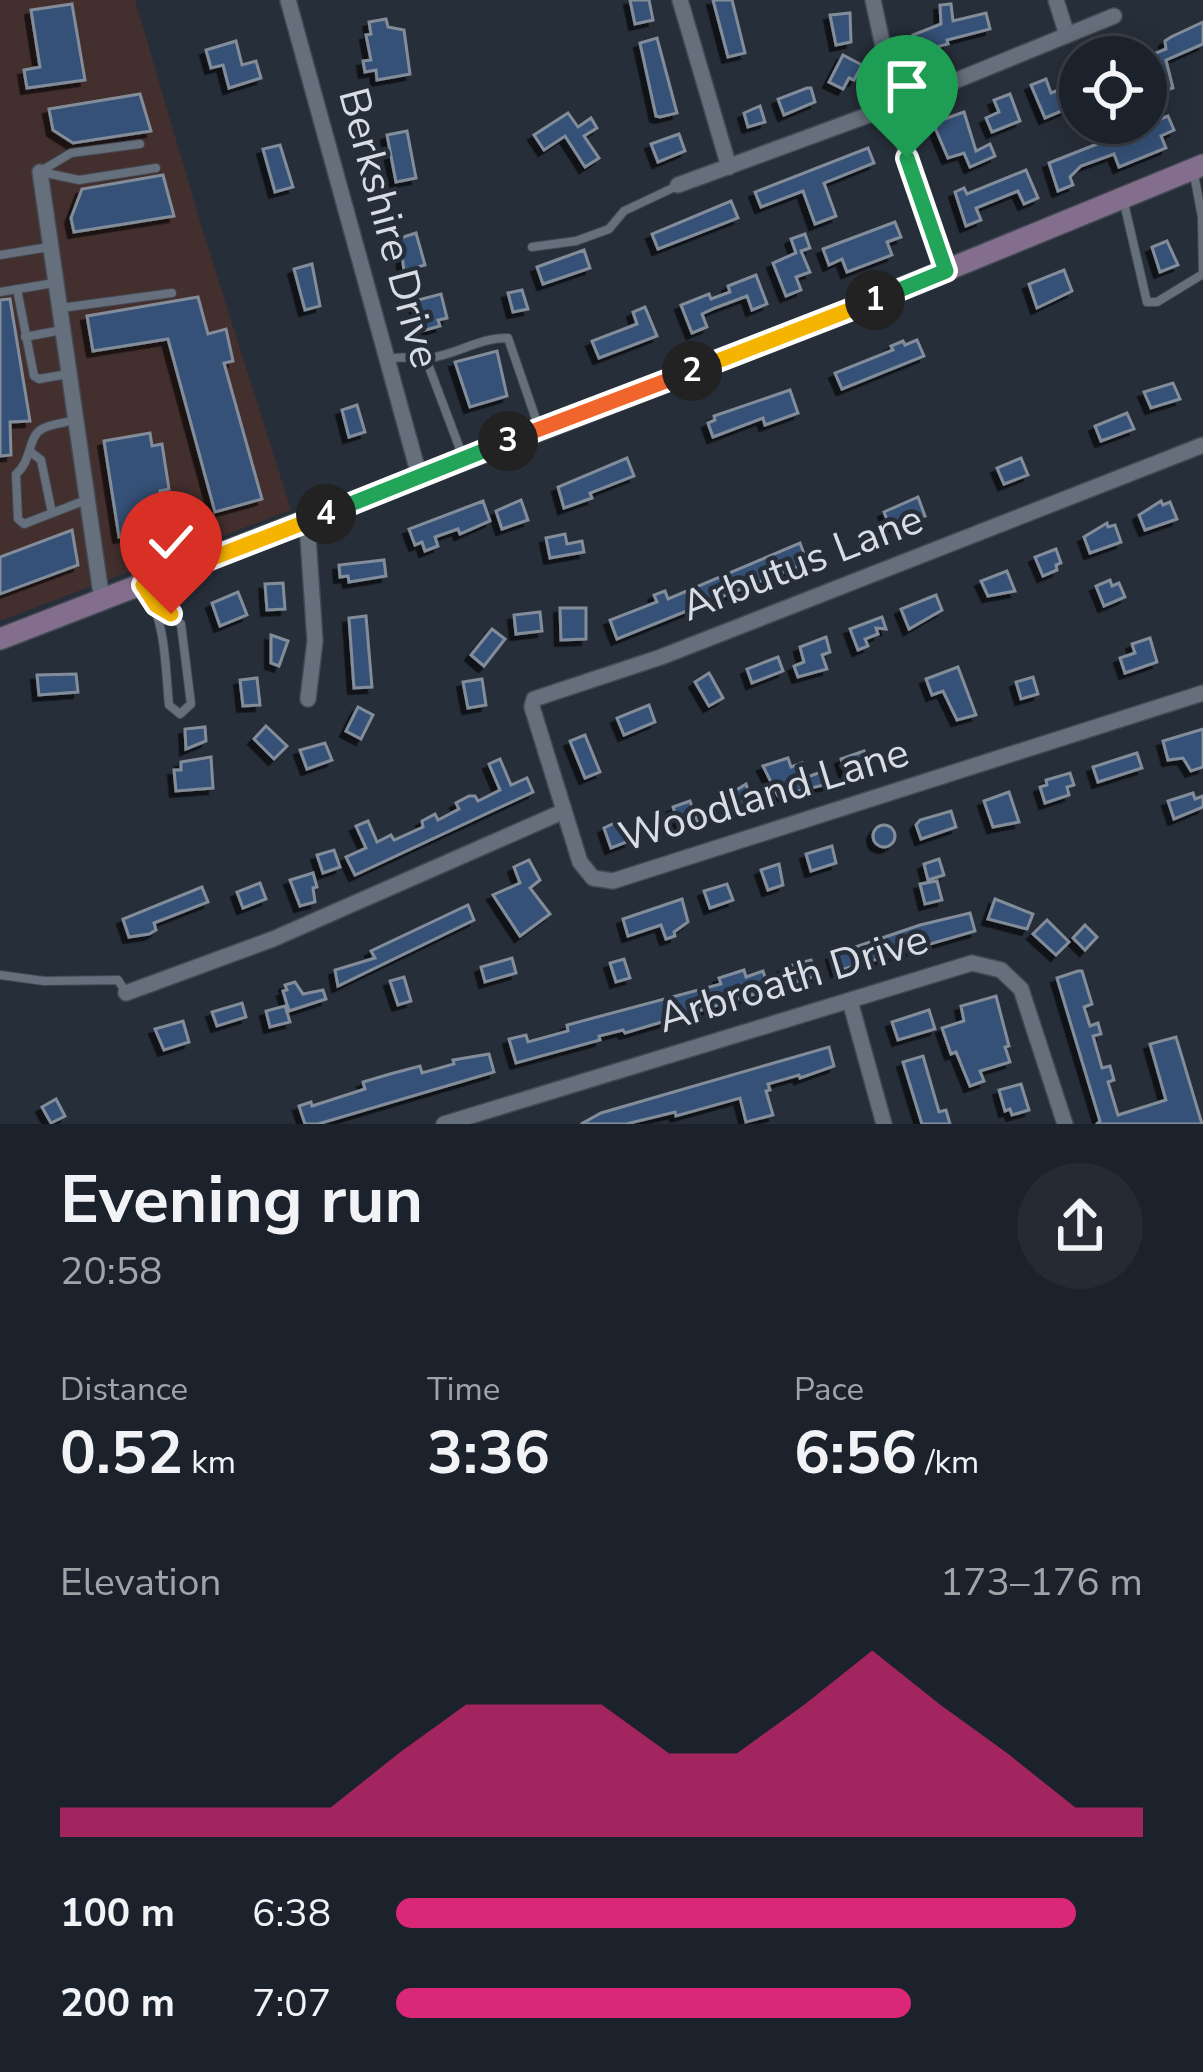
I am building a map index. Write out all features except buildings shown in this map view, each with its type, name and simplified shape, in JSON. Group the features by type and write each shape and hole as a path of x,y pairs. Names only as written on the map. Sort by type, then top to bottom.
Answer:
{"main road":[{"path":"0,639 946,271 1198,167"}],"street":[{"name":"Berkshire Drive","path":"289,0 419,476"},
{"path":"680,0 729,167"},
{"path":"873,0 907,158 946,271"},
{"path":"1056,0 1067,35"},
{"path":"678,185 896,105 1114,16"},
{"path":"40,172 102,601"},
{"name":"Arbutus Lane","path":"562,812 532,713 535,699 661,657 1203,445"},
{"path":"307,522 314,641 308,700"},
{"name":"Woodland Lane","path":"125,992 295,930 562,812 587,874 613,881 1203,693"},
{"name":"Arbroath Drive","path":"444,1124 973,963 1001,970 1021,989 1065,1124"},
{"path":"850,1001 884,1124"}],"lane":[{"path":"40,172 71,153 140,144"},
{"path":"1122,196 1147,302 1157,302 1203,274 1198,167"},
{"path":"40,172 79,180 156,168"},
{"path":"532,247 576,241 609,229 624,212 678,185"},
{"path":"0,255 50,247"},
{"path":"0,292 56,283"},
{"path":"17,289 34,376 39,380 69,374"},
{"path":"59,309 172,293"},
{"path":"26,337 62,330"},
{"path":"387,360 402,356 427,359 508,338 540,429"},
{"path":"427,359 464,458"},
{"path":"75,420 40,429 33,437 26,466 16,474 18,519 24,524 87,500"},
{"path":"32,452 41,460 52,513"},
{"path":"143,585 156,605 181,624 191,704 180,714 169,705 156,605"},
{"path":"0,975 57,982 118,980 125,992"}],"shaded area":[{"path":"0,0 135,0 291,510 0,621"}],"route":[{"path":"171,614 156,605 143,585 946,271 907,158"}]}
